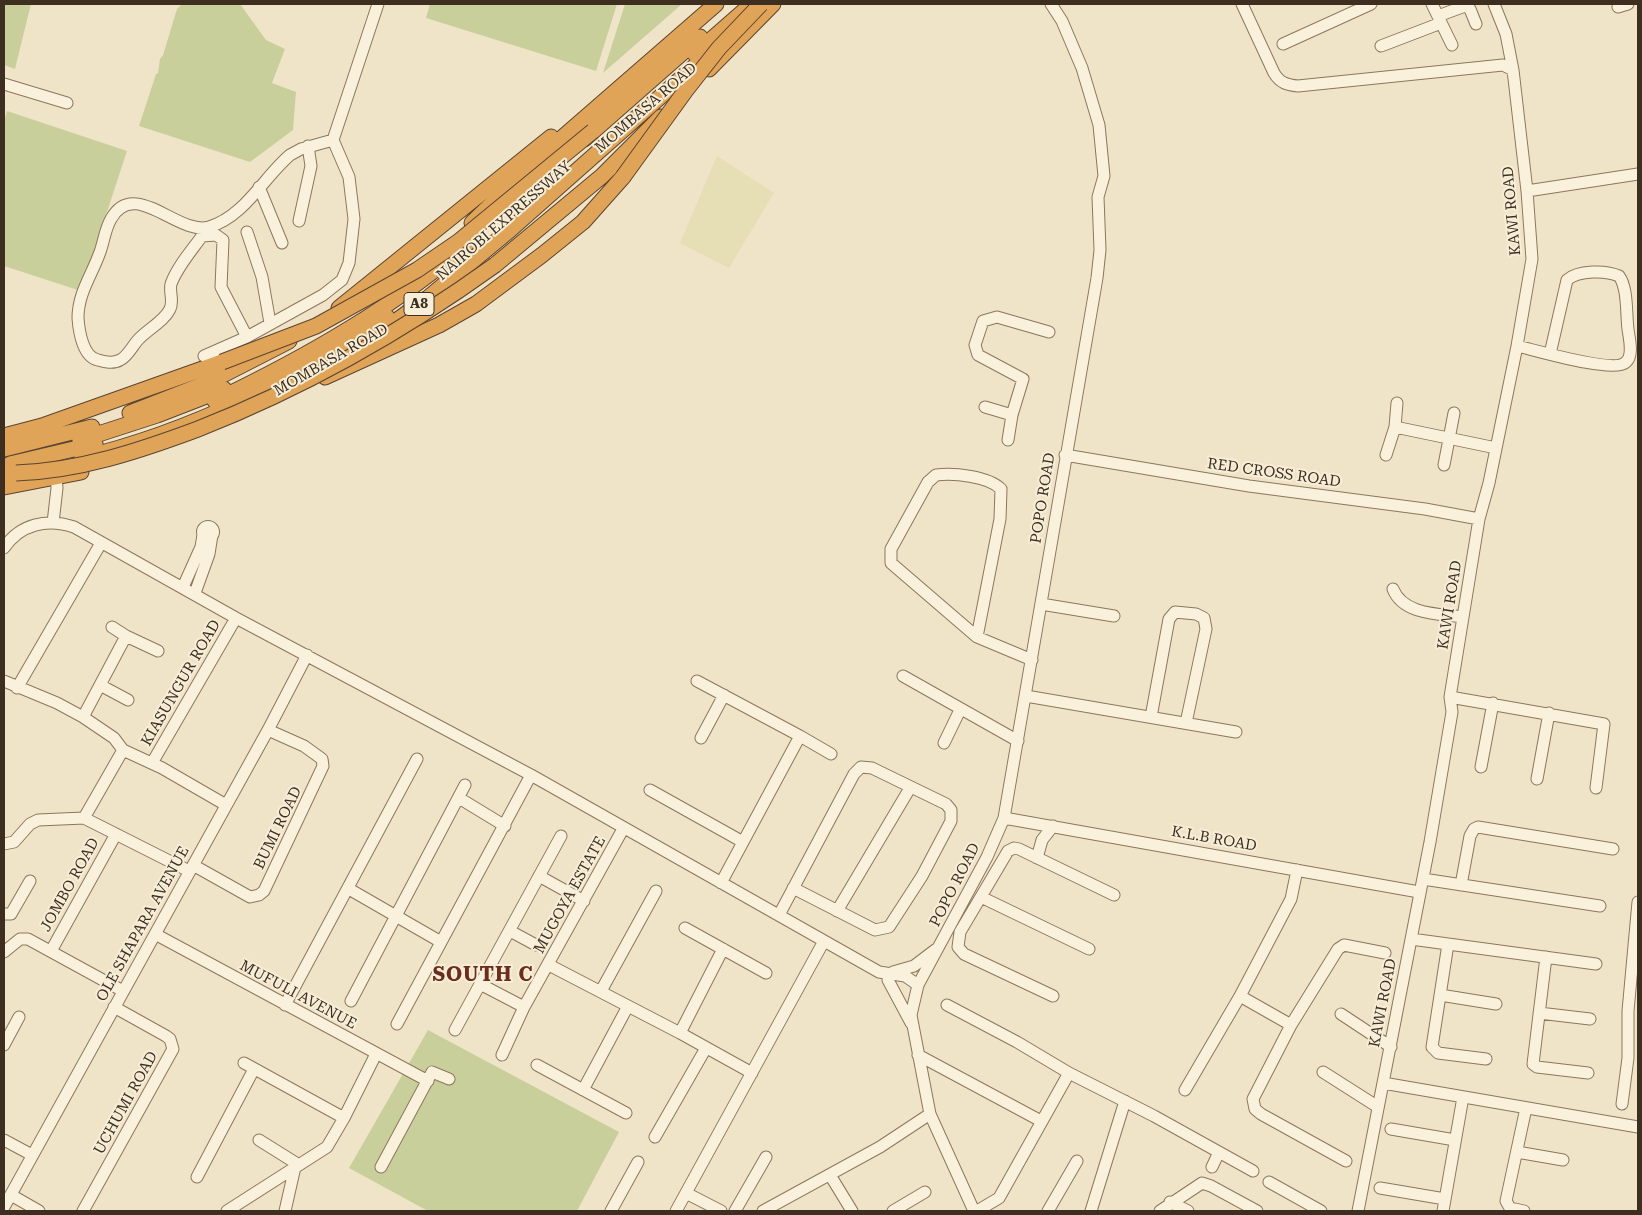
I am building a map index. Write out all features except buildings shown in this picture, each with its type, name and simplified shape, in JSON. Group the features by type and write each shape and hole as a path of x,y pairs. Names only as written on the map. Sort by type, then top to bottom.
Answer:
{"highway":[{"name":"MOMBASA ROAD","path":"4,459 114,430 197,400 233,385 302,350 412,279 546,152 591,124 716,4"},
{"name":"NAIROBI EXPRESSWAY","path":"8,471 142,430 203,407 282,369 351,330 453,256 591,124 738,4"},
{"name":"NAIROBI EXPRESSWAY","path":"8,471 91,456 177,428 268,388 353,341 451,268 752,4"},
{"path":"278,392 332,375 439,325 476,304 542,256 582,222 623,177 719,48 761,4"},
{"name":"MOMBASA ROAD","path":"4,487 110,465 197,435 278,392 364,342 428,298 511,229 766,4"},
{"path":"8,471 47,472 95,463 157,444 282,394 392,335 496,266 602,176 773,4"},
{"path":"4,436 51,423 316,326 417,270 458,242 591,124"},
{"path":"4,449 62,435 117,418 207,383 273,350 323,320 383,274 561,128 591,124"}],"street":[{"path":"204,356 247,337 324,295 342,280 350,263 354,218 349,176 333,140 378,4"},
{"name":"POPO ROAD","path":"912,1024 912,1007 917,988 987,857 1004,818 1097,278 1100,250 1098,196 1104,176 1098,125 1089,89 1062,21 1051,4"},
{"path":"1242,4 1277,79 1286,85 1306,85 1503,65 1513,70"},
{"path":"1283,44 1371,4"},
{"path":"1432,4 1452,45"},
{"name":"KAWI ROAD","path":"1358,1211 1423,878 1452,712 1450,697 1478,519 1496,448 1517,346 1532,259 1527,191 1513,70 1506,34 1494,4"},
{"path":"1381,46 1440,20 1465,6 1470,9 1476,24"},
{"path":"4,84 67,103"},
{"path":"247,337 221,287 223,240 216,235 202,232 138,203 123,206 116,212 108,224 89,281 80,294 79,328 81,340 89,356 95,360 114,362 123,359 142,336 167,313 171,305 170,290 173,278 202,232 227,219 290,155 308,146 333,140"},
{"path":"299,221 311,166 308,146"},
{"path":"1527,191 1638,174"},
{"path":"259,187 282,243"},
{"path":"247,232 262,277 270,323"},
{"path":"1517,346 1550,354 1617,367 1628,361 1629,340 1623,287 1619,276 1608,271 1575,275 1567,280 1550,354"},
{"path":"1008,440 1012,415 1024,380 978,355 975,345 980,327 983,321 997,317 1049,332"},
{"path":"1386,455 1395,427 1397,403"},
{"path":"985,407 1012,415"},
{"path":"1444,465 1454,413"},
{"path":"1395,427 1496,448"},
{"name":"RED CROSS ROAD","path":"1065,455 1250,486 1425,509 1478,519"},
{"path":"977,637 1000,519 1002,489 994,484 980,480 955,475 936,475 928,482 890,552 890,560 893,567 977,637 1032,660"},
{"path":"53,523 57,488 56,477"},
{"path":"4,548 13,535 23,528 53,523 74,527 195,593 236,618 531,776 886,975 900,989 917,988"},
{"path":"183,588 207,535 209,554 195,593"},
{"path":"17,688 101,543"},
{"path":"1393,589 1397,599 1414,609 1464,617"},
{"path":"1041,604 1114,616"},
{"path":"1151,717 1169,619 1175,612 1196,614 1204,618 1206,629 1186,723"},
{"name":"KIASUNGUR ROAD","path":"152,764 236,618"},
{"path":"112,627 126,636 158,651"},
{"path":"83,717 126,636"},
{"name":"OLE SHAPARA AVENUE","path":"4,1207 268,730 307,655"},
{"path":"903,676 960,710 1018,741"},
{"path":"4,681 57,703 83,717 114,738 123,750 226,805"},
{"path":"697,681 831,754"},
{"path":"100,686 128,700"},
{"path":"701,738 724,695"},
{"path":"1026,696 1236,732"},
{"path":"1450,697 1493,703 1604,724 1596,788"},
{"path":"1481,767 1493,703"},
{"path":"944,743 960,710"},
{"path":"1537,779 1549,713"},
{"name":"BUMI ROAD","path":"84,818 250,896 259,895 264,891 323,766 322,759 304,746 268,730"},
{"path":"721,883 800,736"},
{"path":"4,844 14,842 30,824 49,818 84,818 123,750"},
{"path":"285,1005 349,889 417,759"},
{"path":"779,915 793,888 856,770 861,767 872,768 946,804 951,810 951,821 922,876 888,927 883,930 875,930 793,888"},
{"path":"397,1024 531,776"},
{"path":"351,1001 465,785"},
{"path":"837,911 910,788"},
{"path":"650,790 743,842"},
{"path":"459,798 504,826"},
{"name":"K.L.B ROAD","path":"1004,818 1419,892"},
{"path":"1037,858 1042,840 1053,826"},
{"path":"1461,885 1470,836 1478,826 1613,849"},
{"name":"MUGOYA ESTATE","path":"502,1055 524,1007 623,829"},
{"name":"JOMBO ROAD","path":"51,951 116,834"},
{"path":"455,1030 561,836"},
{"path":"1053,996 964,954 958,947 960,932 1010,848 1019,849 1114,895"},
{"path":"1186,1090 1240,996 1291,898 1297,870"},
{"path":"539,876 584,901"},
{"path":"1423,878 1600,906"},
{"path":"4,914 11,914 30,881"},
{"path":"349,889 441,942"},
{"path":"601,991 656,892"},
{"path":"981,897 1089,948"},
{"path":"1622,1104 1633,1012 1638,902"},
{"path":"685,928 766,973"},
{"path":"510,931 536,945"},
{"name":"MUFULI AVENUE","path":"155,934 428,1081"},
{"path":"4,952 20,938 24,938 123,991"},
{"path":"1411,939 1596,964"},
{"path":"676,1211 824,941"},
{"path":"1448,944 1432,1047 1434,1050 1486,1059"},
{"path":"1346,1161 1255,1109 1253,1099 1292,1025 1338,949 1344,945 1385,953"},
{"path":"886,975 914,966 939,946"},
{"path":"680,1032 723,950"},
{"path":"1546,957 1532,1057 1534,1065 1588,1072"},
{"path":"549,965 680,1032 752,1073"},
{"path":"886,975 912,1024 930,1114 976,1211 999,1198 1069,1073"},
{"path":"480,984 524,1007"},
{"path":"1440,994 1496,1004"},
{"path":"1240,996 1292,1025"},
{"path":"947,1005 1017,1042 1069,1073 1125,1101 1253,1171"},
{"path":"583,1090 628,1006"},
{"name":"UCHUMI ROAD","path":"83,1211 173,1049 173,1044 166,1036 114,1007"},
{"path":"1539,1013 1590,1019"},
{"path":"1341,1014 1390,1047"},
{"path":"4,1045 19,1017"},
{"path":"655,1137 706,1048"},
{"path":"227,1211 327,1146 344,1118 376,1054"},
{"path":"918,1055 1041,1121"},
{"path":"537,1065 626,1113"},
{"path":"197,1177 249,1066 344,1118"},
{"path":"381,1168 434,1072 449,1078"},
{"path":"1323,1072 1378,1108"},
{"path":"1383,1083 1638,1128"},
{"path":"1444,1211 1462,1097"},
{"path":"1091,1211 1125,1101"},
{"path":"1524,1211 1510,1208 1506,1201 1526,1108"},
{"path":"763,1211 830,1175 930,1114"},
{"path":"1391,1129 1455,1140"},
{"path":"4,1140 32,1155"},
{"path":"259,1140 297,1166"},
{"path":"1212,1167 1218,1152"},
{"path":"1517,1152 1563,1160"},
{"path":"735,1211 766,1157"},
{"path":"1048,1211 1077,1161"},
{"path":"611,1211 638,1162"},
{"path":"285,1211 297,1166"},
{"path":"830,1175 852,1211"},
{"path":"1269,1182 1321,1211"},
{"path":"1160,1211 1170,1202 1197,1186 1207,1184 1257,1211"},
{"path":"1380,1188 1446,1199"},
{"path":"893,1211 925,1192"},
{"path":"686,1193 721,1211"},
{"path":"10,1195 39,1211"},
{"path":"1170,1202 1188,1211"}],"shaded area":[{"path":"717,156 774,193 729,268 680,243"}],"green space":[{"path":"4,4 31,4 15,69 4,65"},
{"path":"182,4 240,4 266,40 285,49 272,83 296,92 293,130 250,162 139,126 156,74 158,73 160,59 163,55 177,9"},
{"path":"430,4 617,4 596,71 426,18"},
{"path":"625,4 682,4 603,73"},
{"path":"7,111 127,151 81,291 4,266 4,122"},
{"path":"428,1030 619,1132 577,1211 428,1211 349,1168"}],"district":[{"name":"SOUTH C","path":"483,975"}]}
